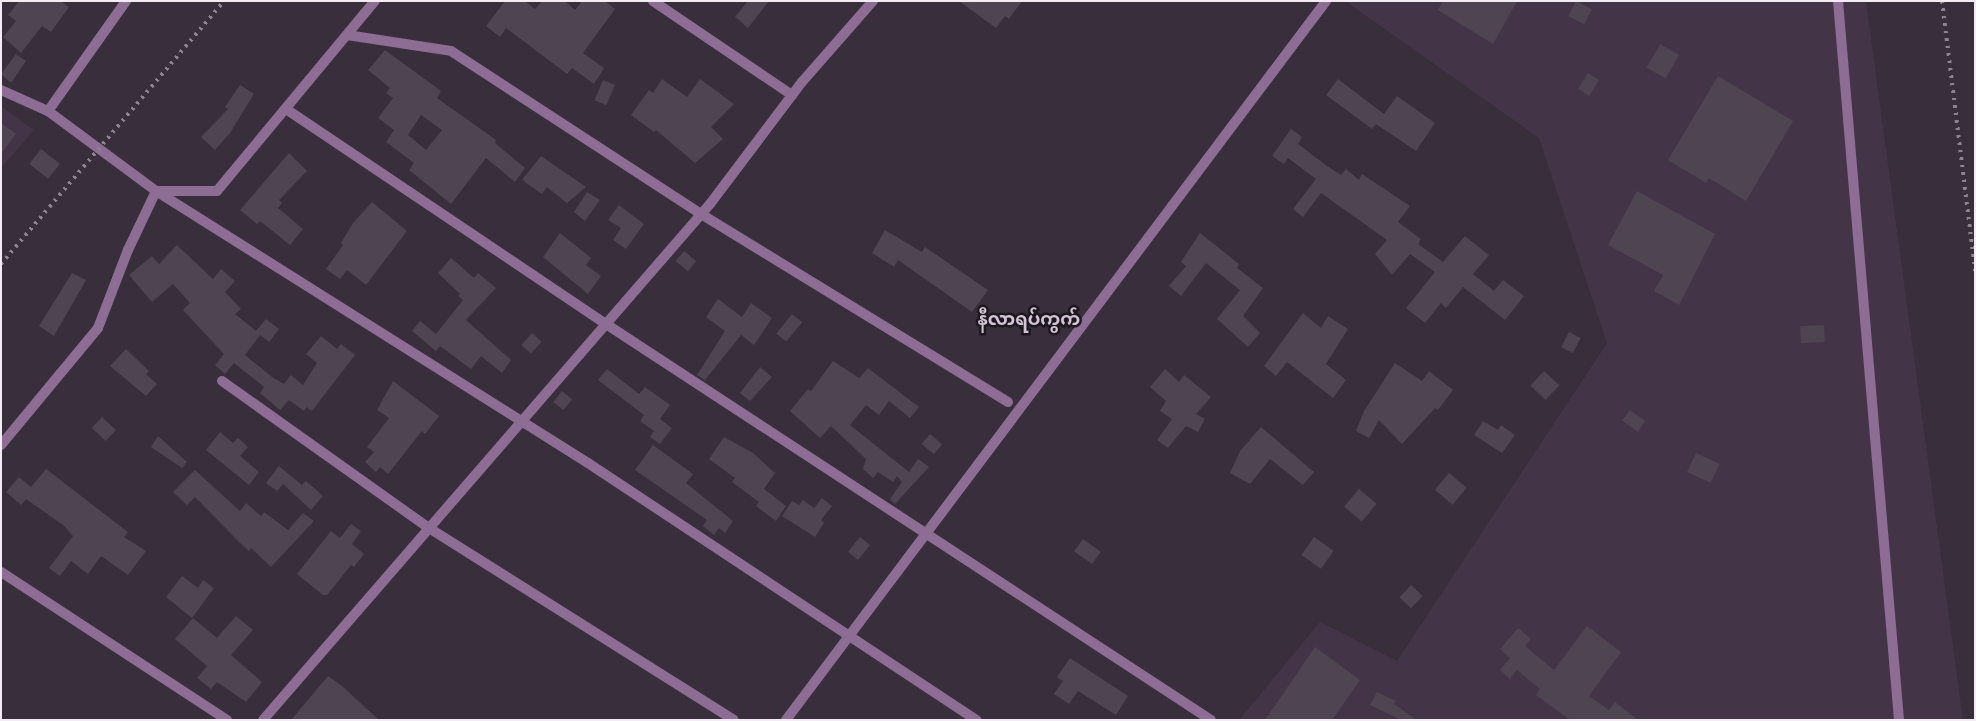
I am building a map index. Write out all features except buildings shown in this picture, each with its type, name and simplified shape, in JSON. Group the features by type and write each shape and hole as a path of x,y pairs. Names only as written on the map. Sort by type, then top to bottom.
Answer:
{"street":[{"path":"156,191 217,191 375,1"},
{"path":"653,1 792,95"},
{"path":"263,720 702,214 792,95 873,1"},
{"path":"786,720 851,636 1326,1"},
{"path":"1838,1 1899,720"},
{"path":"48,111 119,3"},
{"path":"347,35 452,51 702,214 1008,402"},
{"path":"1,90 48,111 156,191 521,421 977,720"},
{"path":"286,109 606,324 1211,720"},
{"path":"1,445 98,328 128,250 156,191"},
{"path":"222,381 429,528 734,720"},
{"path":"1,572 226,720"}],"shaded area":[{"path":"1345,1 1866,1 1963,720 1239,720 1320,622 1397,661 1607,343 1539,138"},
{"path":"1,106 34,130 1,168"}],"railway":[{"path":"1,264 224,1"},
{"path":"1942,1 1975,271"}],"district":[{"name":"နီလာရပ်ကွက်","path":"1029,320"}]}
